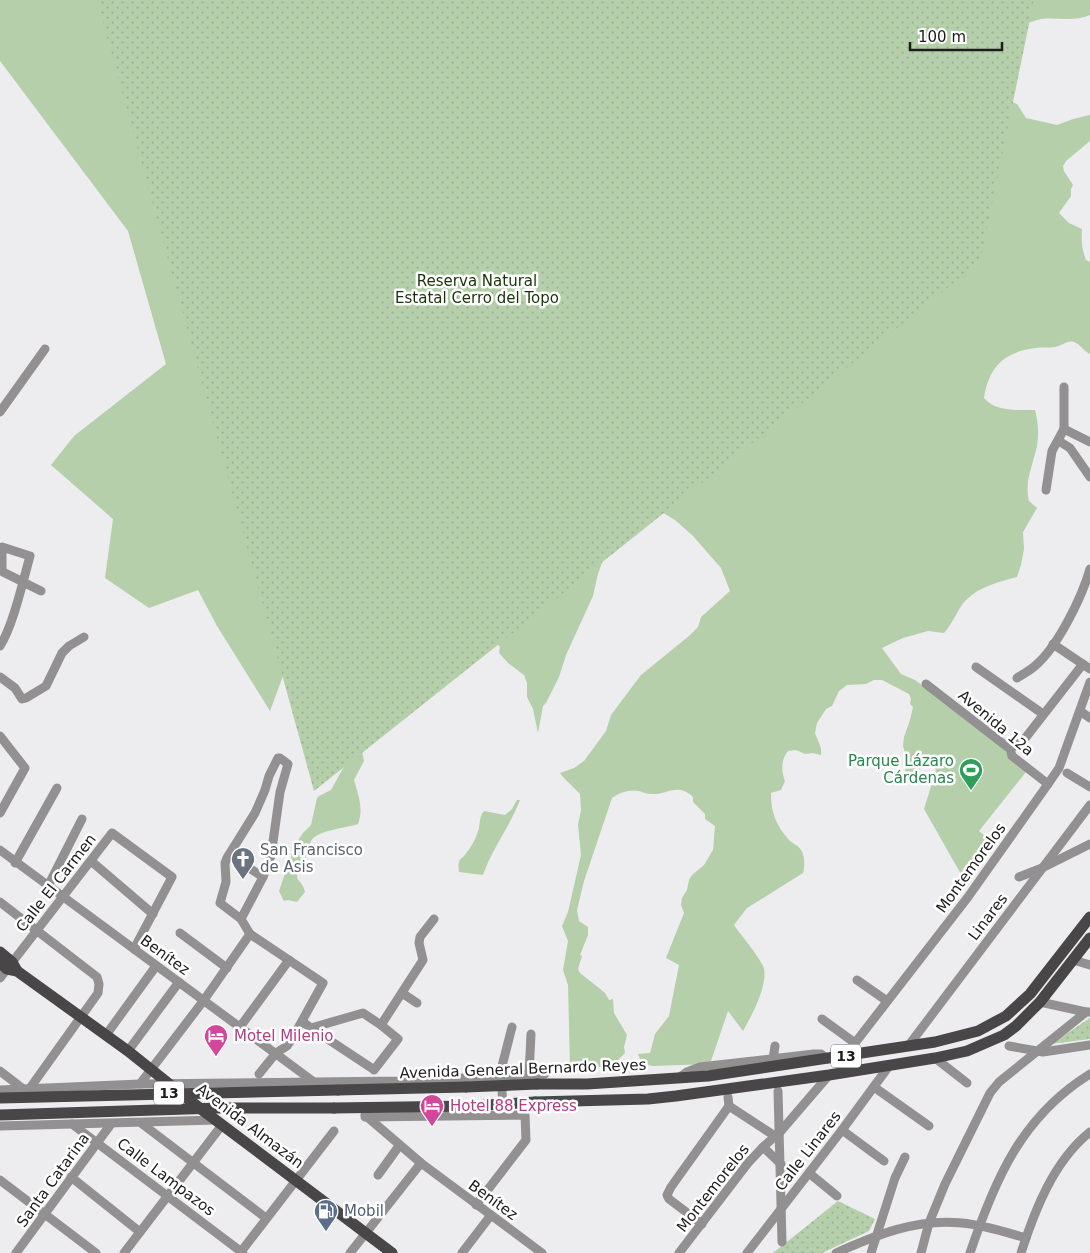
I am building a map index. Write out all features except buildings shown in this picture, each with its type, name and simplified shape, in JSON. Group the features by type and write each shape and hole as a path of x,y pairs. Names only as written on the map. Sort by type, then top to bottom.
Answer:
{"main road":[{"name":"Avenida General Bernardo Reyes","path":"0,1098 338,1090 399,1084 423,1087 466,1087 586,1084 708,1076 935,1042 978,1031 1002,1019 1030,994 1090,917"},
{"name":"13","path":"0,1115 218,1108 334,1108 364,1112 424,1107 587,1101 676,1096 889,1066 976,1048 1004,1035 1040,1002 1090,938"},
{"name":"Avenida Almazán","path":"0,952 7,969 128,1051 392,1253"},
{"path":"586,1084 580,1094 587,1101"},
{"path":"423,1087 430,1098 424,1107"}],"street":[{"path":"0,412 45,349"},
{"path":"1046,490 1052,451 1064,429 1064,387"},
{"path":"1064,429 1090,442"},
{"path":"1062,443 1070,448 1090,477"},
{"path":"0,646 7,632 23,582 29,556 2,547 2,571 23,582 41,591"},
{"path":"1017,678 1038,664 1053,644 1078,602 1090,569"},
{"path":"0,677 15,688 24,699 46,686 62,653 69,646 84,637"},
{"path":"1010,749 1023,741 1043,714 1087,666 1053,644"},
{"path":"976,668 1043,714"},
{"name":"Montemorelos","path":"848,1056 855,1043 968,897 1059,768 1090,682"},
{"name":"Avenida 12a","path":"926,684 1010,749 1012,756 1048,784"},
{"path":"1080,711 1090,718"},
{"path":"0,736 25,769 0,813"},
{"path":"241,919 263,877 271,856 279,798 288,764 278,758 255,813 225,863 226,882 220,903 241,919 250,934 323,983 290,1043 276,1053 259,1074"},
{"path":"1067,773 1090,788"},
{"path":"15,863 57,788"},
{"name":"Linares","path":"909,1045 1090,805"},
{"path":"48,886 82,819"},
{"name":"Calle El Carmen","path":"7,969 112,833 172,878 153,914"},
{"path":"1019,877 1042,868 1090,844"},
{"name":"Benítez","path":"0,850 62,898 314,1082"},
{"path":"229,855 263,877"},
{"path":"91,861 153,914 134,949"},
{"path":"0,902 97,977 99,984 98,993 26,1088"},
{"path":"381,1025 423,960 419,943 420,937 434,919"},
{"path":"180,933 227,968"},
{"path":"140,1084 204,1000 250,934"},
{"path":"240,1027 289,960"},
{"path":"1073,960 1090,965"},
{"path":"106,1035 156,966"},
{"path":"857,980 887,1001"},
{"path":"128,1051 179,982"},
{"path":"402,993 417,1003"},
{"path":"1040,1002 1088,1012"},
{"path":"921,1253 929,1223 967,1138 993,1089 999,1082 1088,1012"},
{"path":"303,1022 312,1028 375,1070 398,1039 363,1013 312,1028"},
{"path":"822,1019 855,1043"},
{"path":"504,1116 501,1076 512,1027"},
{"path":"529,1075 531,1034"},
{"path":"1009,1046 1023,1047 1038,1052 1090,1045"},
{"path":"773,1059 775,1046"},
{"path":"680,1077 687,1072 700,1068 773,1059 817,1054 827,1059"},
{"path":"935,1058 967,1083"},
{"name":"Calle Linares","path":"746,1253 842,1130 889,1066"},
{"path":"0,1071 26,1088"},
{"path":"0,1090 140,1084 314,1082 399,1084 545,1074"},
{"path":"970,1253 1003,1171 1019,1141 1045,1108 1062,1093 1090,1074"},
{"name":"Montemorelos","path":"679,1253 763,1147 778,1134 830,1075"},
{"path":"153,1084 167,1089 175,1097 178,1109 176,1121"},
{"path":"874,1087 929,1126"},
{"path":"778,1091 782,1242"},
{"path":"702,1224 669,1199 667,1195 728,1102 778,1134"},
{"path":"364,1112 526,1115 527,1136 525,1143 476,1205"},
{"name":"Benítez","path":"364,1112 399,1146 542,1253"},
{"path":"0,1126 176,1121 219,1122"},
{"path":"124,1253 192,1163 219,1122"},
{"path":"141,1123 266,1218"},
{"name":"Calle Lampazos","path":"72,1124 241,1253"},
{"name":"Santa Catarina","path":"16,1253 111,1124"},
{"path":"842,1130 884,1161"},
{"path":"241,1253 334,1131"},
{"path":"1021,1253 1056,1171 1076,1143 1090,1132"},
{"path":"378,1175 399,1146"},
{"path":"763,1147 781,1164"},
{"path":"871,1253 875,1235 895,1178 906,1157"},
{"path":"350,1253 421,1163"},
{"path":"809,1172 837,1196"},
{"path":"71,1177 140,1232"},
{"path":"0,1180 96,1253"},
{"path":"462,1253 491,1215"},
{"path":"836,1253 875,1235 929,1223 980,1225 1026,1238"}],"green space":[{"name":"Reserva Natural Estatal Cerro del Topo","path":"0,0 1090,0 1090,15 1072,19 1041,19 1025,23 1012,102 1017,104 1026,118 1057,125 1090,115 1090,141 1066,161 1063,166 1073,185 1071,196 1059,213 1069,223 1082,229 1084,252 1086,260 1090,262 1090,354 1074,342 1055,347 1024,350 1006,357 994,370 986,387 984,398 995,406 1015,410 1035,410 1038,437 1028,494 1029,501 1037,508 1023,532 1024,549 1017,577 990,585 971,595 963,603 944,633 928,631 903,638 882,648 901,674 915,680 1003,747 1009,758 1026,772 979,831 995,844 966,883 924,809 936,770 930,764 909,774 905,773 907,759 903,746 904,737 913,707 910,704 909,694 882,680 874,680 866,684 847,685 839,691 832,706 826,709 817,723 815,733 821,748 821,755 805,754 796,750 788,751 782,765 785,781 781,790 771,793 775,818 784,834 801,850 804,858 804,870 803,873 747,908 734,925 763,966 764,981 759,999 743,1031 728,1011 710,1064 652,1066 641,1062 638,1054 650,1053 655,1034 669,1016 679,965 666,958 684,913 681,905 682,898 687,890 689,880 704,865 713,850 715,826 705,819 705,814 693,802 693,797 682,790 651,794 636,790 622,793 612,798 584,881 577,910 579,921 588,927 588,935 580,955 582,956 578,969 580,973 605,993 609,1000 613,999 614,1013 627,1035 624,1047 625,1053 614,1064 613,1068 585,1066 570,1068 568,985 563,970 568,941 562,926 568,912 581,855 578,825 581,810 580,794 560,773 574,768 584,761 606,731 611,715 641,675 689,636 698,627 701,617 730,591 721,568 693,536 675,520 644,501 608,546 598,574 593,596 566,655 559,677 543,706 538,733 533,709 527,697 527,683 524,675 508,663 499,653 500,647 495,642 322,571 270,711 217,626 198,590 149,608 105,578 113,519 51,465 74,436 166,364 128,231 0,61"},
{"name":"Reserva Natural Estatal Cerro del Topo","path":"97,0 1034,0 980,262 314,791"},
{"path":"362,751 364,761 354,780 360,807 358,824 314,837 297,878 305,892 297,902 284,901 279,891 295,845 311,825 317,798 331,790 346,763"},
{"path":"517,800 520,800 483,875 459,872 459,861 474,841 484,811 505,815 512,809"},
{"path":"1090,1018 1090,1039 1051,1044"},
{"path":"838,1201 875,1219 869,1231 822,1253 773,1253"}],"place":[{"name":"Parque Lázaro Cárdenas","path":"971,791"},
{"name":"San Francisco de Asis","path":"243,880"},
{"name":"Motel Milenio","path":"216,1057"},
{"name":"Hotel 88 Express","path":"432,1127"},
{"name":"Mobil","path":"326,1232"}]}
